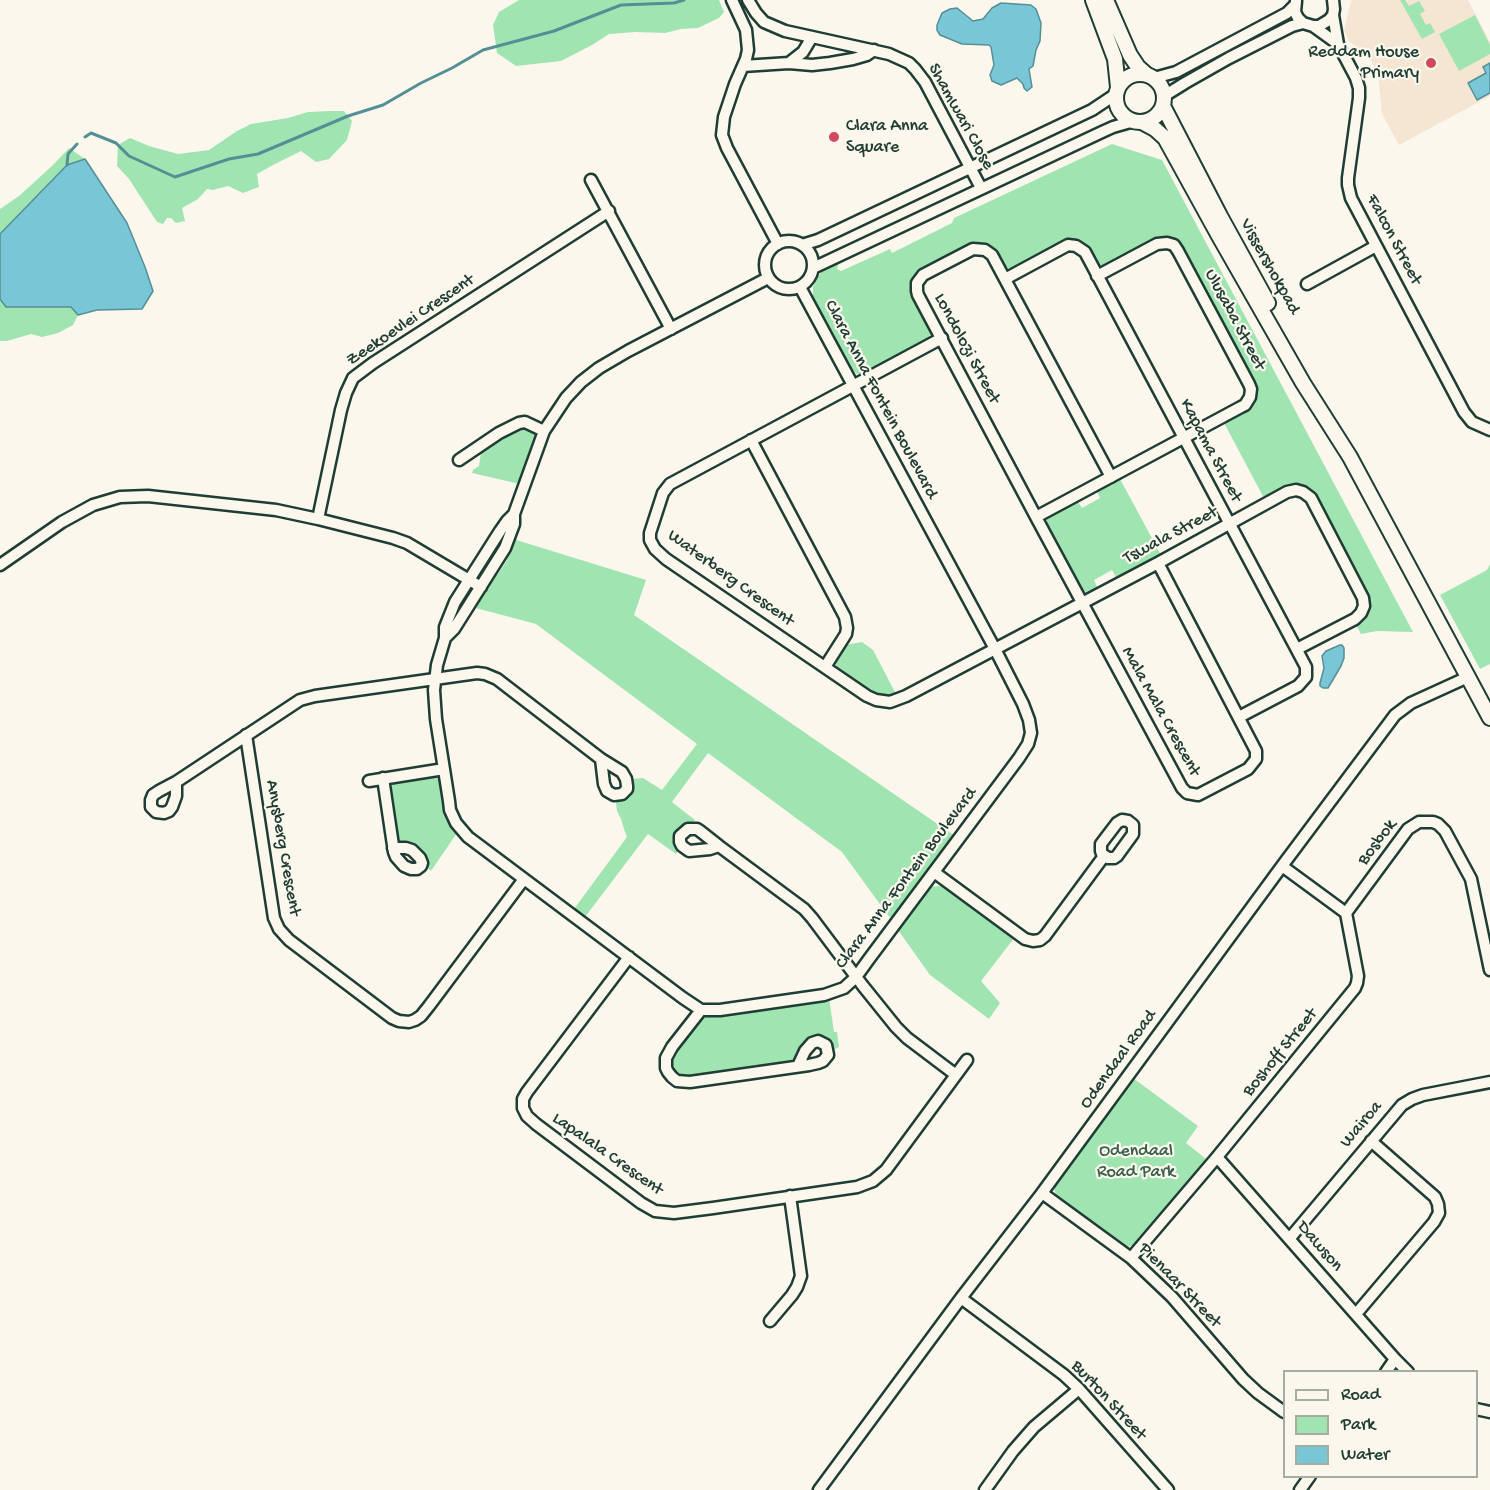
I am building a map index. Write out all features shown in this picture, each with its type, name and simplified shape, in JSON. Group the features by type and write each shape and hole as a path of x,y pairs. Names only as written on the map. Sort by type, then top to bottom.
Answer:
{"main road":[{"path":"1093,0 1115,58 1118,109 1123,116 1138,122 1152,118 1158,113 1163,101 1163,90 1159,83 1134,61 1106,0"},
{"path":"1117,90 1123,80 1130,75 1150,76"},
{"name":"Vissershokpad","path":"1163,101 1220,216 1311,380 1490,718"},
{"name":"Vissershokpad","path":"1138,122 1155,129 1165,138 1303,383 1344,444"}],"street":[{"path":"732,0 744,23 748,36 748,50 724,117 722,135 778,244"},
{"name":"Shamwari Close","path":"747,0 759,18 784,31 874,50 903,59 921,75 981,188"},
{"path":"1150,76 1169,75 1287,13 1295,3"},
{"path":"1295,3 1298,18 1308,25"},
{"path":"1163,101 1185,82 1293,26 1324,24 1335,5"},
{"name":"Falcon Street","path":"1335,5 1338,44 1359,88 1348,178 1349,192 1464,412 1472,422 1490,430"},
{"name":"Falcon Street","path":"1308,25 1338,44"},
{"path":"789,63 802,52 812,37"},
{"path":"743,66 789,63 812,65 853,59 867,55 874,50"},
{"path":"802,245 813,242 1092,110 1117,90"},
{"path":"813,268 1113,127 1138,122"},
{"path":"591,180 671,329"},
{"name":"Zeekoevlei Crescent","path":"318,519 345,393 353,378 609,212"},
{"path":"790,241 802,245 811,255 813,268 809,279 800,287 782,289 768,278 764,267 766,256 778,244 790,241"},
{"name":"Ulusaba Street","path":"1036,517 1245,405 1250,397 1250,385 1178,251 1171,244 1164,242 1157,244 1097,276"},
{"name":"Kapama Street","path":"1005,279 1063,247 1072,245 1085,252 1230,523 1306,667 1304,681 1298,686 1239,717"},
{"path":"1306,284 1376,246"},
{"name":"Londolozi Street","path":"1082,602 917,291 917,283 923,275 969,250 977,248 992,255 1111,477"},
{"path":"445,638 454,629 505,548 514,524 514,514 544,431 566,398 581,382 618,357 768,278"},
{"name":"Clara Anna Fontein Boulevard","path":"701,1010 720,1010 824,995 844,988 856,977 1019,758 1028,744 1031,733 1023,704 995,649 800,287"},
{"name":"Waterberg Crescent","path":"942,338 670,484 663,493 652,523 650,533 652,545 666,559 876,700 889,702 906,696 995,649"},
{"path":"459,460 519,423 525,422 544,431"},
{"path":"751,440 845,617 846,634 825,667"},
{"name":"Tswala Street","path":"995,649 1287,492 1300,491 1311,498 1363,598 1364,606 1355,619 1297,649"},
{"path":"0,566 93,505 135,495 276,510 393,538 407,543 481,587"},
{"path":"514,514 468,579 448,616 434,680 436,719 450,810 456,823 468,837 701,1010 666,1058 666,1068 672,1077 690,1082 798,1066"},
{"name":"Mala Mala Crescent","path":"1082,602 1182,788 1187,794 1194,796 1202,794 1248,769 1256,759 1256,751 1158,563"},
{"path":"176,782 305,698 477,673 497,679 601,759"},
{"name":"Odendaal Road","path":"819,1490 1398,713 1411,703 1468,677"},
{"name":"Anysberg Crescent","path":"246,735 274,918 279,929 289,940 399,1021 409,1022 421,1016 524,879"},
{"path":"369,781 444,769"},
{"path":"382,778 393,848"},
{"name":"Bosbok","path":"1346,913 1408,829 1419,822 1433,822 1445,831 1471,879 1490,970"},
{"path":"719,846 804,909 885,1015 907,1038 956,1075"},
{"path":"934,872 1025,939 1036,941 1045,936 1104,856"},
{"path":"1282,866 1346,913"},
{"name":"Boshoff Street","path":"1131,1258 1355,988 1358,976 1346,913"},
{"name":"Lapalala Crescent","path":"628,957 527,1092 523,1103 527,1116 536,1124 641,1203 655,1211 674,1213 865,1185 878,1178 886,1170 968,1060"},
{"name":"Wairoa","path":"1290,1238 1397,1109 1423,1095 1490,1082"},
{"path":"1356,1314 1434,1222 1439,1208 1432,1194 1371,1141"},
{"name":"Dawson","path":"1217,1157 1407,1370"},
{"name":"Pienaar Street","path":"1042,1193 1131,1258 1172,1297 1243,1379 1283,1412"},
{"path":"770,1321 792,1295 801,1276 790,1196"},
{"name":"Burton Street","path":"961,1298 1064,1375 1168,1490"},
{"path":"1387,1370 1395,1359"},
{"path":"985,1490 1017,1445 1034,1427 1079,1389"}],"shaded area":[{"name":"Reddam House Primary","path":"1353,0 1468,0 1490,42 1490,96 1399,145 1382,114 1378,73 1367,53 1349,42 1344,30"}],"green space":[{"path":"519,0 719,0 724,12 719,18 698,28 665,33 609,34 561,61 516,66 497,53 493,25 499,12"},
{"path":"1400,0 1405,0 1409,6 1419,1 1425,11 1420,14 1426,25 1430,23 1435,32 1422,39"},
{"path":"1475,15 1490,45 1490,54 1459,71 1439,34"},
{"path":"344,111 352,121 347,140 329,159 316,162 301,151 257,174 259,187 243,193 228,186 213,190 207,189 198,199 182,208 185,221 176,223 171,218 167,218 163,224 157,222 129,179 117,166 118,145 130,138 178,154 209,150 251,124 308,112"},
{"path":"1112,144 1162,160 1413,632 1377,631 1361,634 1355,623 1366,613 1311,492 1265,500 1223,421 1252,402 1175,242 1103,266 1097,264 1080,243 1011,269 1003,266 991,247 984,244 973,244 918,274 932,332 929,338 865,374 857,374 851,369 813,296 813,287 825,268 839,261 837,269 841,271 890,249 892,253 952,223 954,218"},
{"path":"69,148 85,159 67,165 0,234 0,209 19,196"},
{"path":"0,299 6,307 71,307 78,315 73,325 58,333 42,337 31,334 0,341"},
{"path":"525,428 534,431 536,436 520,484 472,473 479,466 481,452 517,429"},
{"path":"1119,477 1161,555 1117,579 1112,570 1094,580 1098,589 1086,592 1080,589 1047,527 1047,519 1048,516 1077,500 1082,508 1100,498 1096,489"},
{"path":"513,539 646,580 634,615 955,836 893,920 842,852 708,753 672,802 695,820 676,854 648,834 585,917 574,909 627,837 616,803 624,798 632,788 632,779 643,778 662,790 697,744 536,624 472,607 491,578 498,574 507,560"},
{"path":"1490,564 1490,664 1480,669 1440,595 1487,570"},
{"path":"862,642 873,650 897,696 882,697 870,692 837,668 836,658 845,645"},
{"path":"433,776 441,782 447,818 457,833 431,871 397,840 390,788 394,782"},
{"path":"945,885 1015,937 981,981 1000,1003 989,1019 930,975 898,930 930,887"},
{"path":"829,998 834,1032 837,1032 839,1047 833,1050 831,1046 806,1042 789,1063 687,1078 676,1075 670,1066 671,1056 701,1017"},
{"name":"Odendaal Road Park","path":"1133,1078 1198,1126 1186,1143 1206,1159 1136,1244 1127,1247 1059,1198 1054,1188 1056,1181"}],"water":[{"path":"1001,3 1031,5 1036,9 1041,23 1040,41 1033,66 1029,69 1032,87 1027,91 1017,78 1001,85 992,81 990,75 994,65 989,45 962,44 940,35 937,30 942,13 950,9 957,8 973,21 983,19 992,8"},
{"path":"1490,63 1490,93 1477,100 1468,83 1486,73 1483,67"},
{"path":"85,159 127,223 153,291 142,309 97,310 78,315 71,307 6,307 0,299 0,234 67,165"},
{"path":"1340,645 1344,648 1341,666 1328,688 1323,688 1320,686 1324,668 1322,656 1326,651"}],"waterway":[{"path":"85,137 91,133 116,143 129,156 175,177 229,159 258,154 348,116 383,105 483,50 554,31 621,5 674,3 684,0"},
{"path":"67,165 68,154 77,144"}],"place":[{"name":"Reddam House Primary","path":"1431,63"},
{"name":"Clara Anna Square","path":"834,137"}]}
